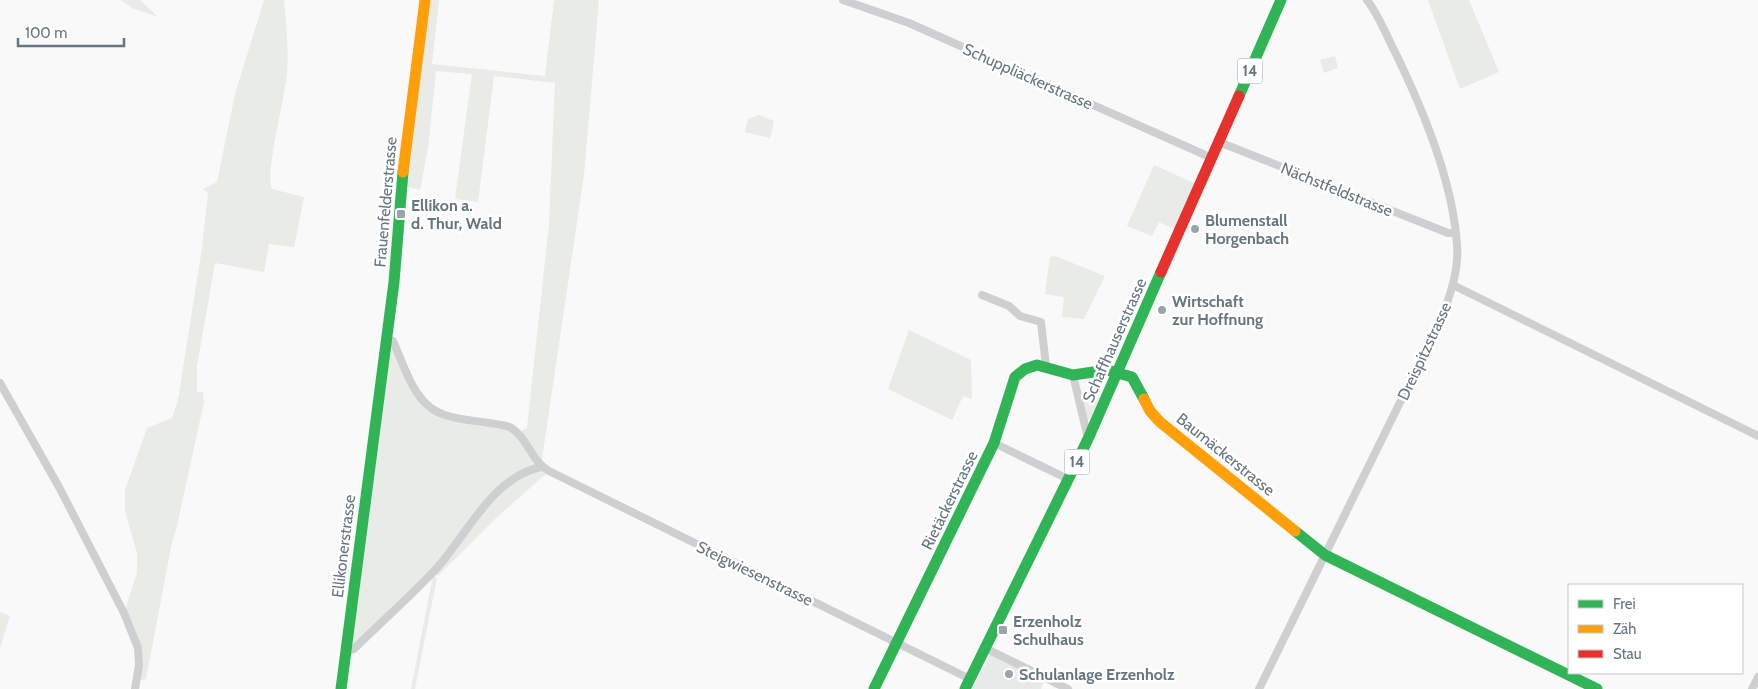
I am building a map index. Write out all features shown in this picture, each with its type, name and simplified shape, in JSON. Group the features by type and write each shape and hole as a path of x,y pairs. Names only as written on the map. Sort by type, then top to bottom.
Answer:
{"street":[{"name":"Frauenfelderstrasse","path":"377,408 398,249 401,185 425,0"},
{"name":"Schuppliäckerstrasse","path":"843,0 909,23 1212,158"},
{"name":"Schaffhauserstrasse","path":"967,684 1088,439 1281,0"},
{"name":"Dreispitzstrasse","path":"1259,689 1443,315 1453,285 1457,258 1456,232 1433,140 1402,66 1367,0"},
{"name":"Nächstfeldstrasse","path":"1219,142 1448,233 1456,232"},
{"path":"1453,285 1758,436"},
{"path":"982,295 1008,306 1020,316 1041,322 1046,366 1073,375 1107,370 1118,372"},
{"path":"346,651 354,649 436,569 460,541 486,503 513,480 530,469 540,467 522,436 510,427 445,416 430,409 421,400 393,341 386,338"},
{"name":"Rietäckerstrasse","path":"874,689 994,443 1015,377 1025,369 1036,365 1046,366"},
{"name":"Baumäckerstrasse","path":"1118,372 1132,377 1150,411 1160,422 1325,555 1597,689"},
{"path":"1073,375 1088,439"},
{"path":"0,383 60,487 124,613 138,648 139,665 135,689"},
{"name":"Ellikonerstrasse","path":"341,689 377,408"},
{"path":"994,443 1068,479"},
{"name":"Steigwiesenstrasse","path":"540,467 896,643 967,684"},
{"path":"985,648 1068,689"},
{"path":"1752,689 1758,677"}],"shaded area":[{"path":"121,0 140,0 158,17 132,8"},
{"path":"264,0 284,0 288,64 271,167 272,189 304,197 294,247 269,244 264,272 215,263 197,366 197,392 203,392 204,402 172,542 146,679 136,681 138,648 124,613 137,573 137,553 125,511 125,490 147,428 172,418 178,400 202,248 208,193 203,189 217,182 235,94"},
{"path":"425,0 439,0 432,64 545,76 554,0 599,0 584,175 541,466 549,471 494,520 437,577 436,569 354,649 346,651 386,338 430,409 519,432 527,428 549,224 555,83 494,76 478,202 455,199 472,74 436,71 428,148 420,190 401,185"},
{"path":"1428,0 1469,0 1499,72 1460,89"},
{"path":"1335,56 1338,68 1324,73 1320,60"},
{"path":"759,115 774,121 770,138 745,132 748,119"},
{"path":"1154,165 1196,184 1176,230 1159,222 1152,236 1127,226"},
{"path":"1055,256 1105,276 1084,319 1062,317 1064,297 1045,294 1050,257"},
{"path":"909,330 971,360 972,399 963,396 952,420 888,389"},
{"path":"1100,397 1090,420 1087,419 1082,402"},
{"path":"433,575 437,578 415,689 411,689"},
{"path":"0,612 10,616 0,648"},
{"name":"Schulanlage Erzenholz","path":"992,652 1046,678 1041,689 972,689"}],"traffic: fast":[{"path":"1239,96 1281,0"},
{"path":"341,689 394,282 403,172"},
{"path":"965,689 1088,439 1161,272"},
{"path":"874,689 994,443 1015,377 1025,369 1037,365 1073,375 1107,370 1132,377 1144,399"},
{"path":"1295,531 1325,555 1597,689"}],"traffic: slow":[{"path":"403,172 425,0"},
{"path":"1144,399 1150,411 1160,422 1295,531"}],"traffic: jam":[{"path":"1161,272 1239,96"}],"place":[{"name":"Ellikon a. d. Thur, Wald","path":"401,214"},
{"name":"Blumenstall Horgenbach","path":"1195,229"},
{"name":"Wirtschaft zur Hoffnung","path":"1162,310"},
{"name":"Erzenholz Schulhaus","path":"1003,630"},
{"name":"Schulanlage Erzenholz","path":"1009,674"}]}
